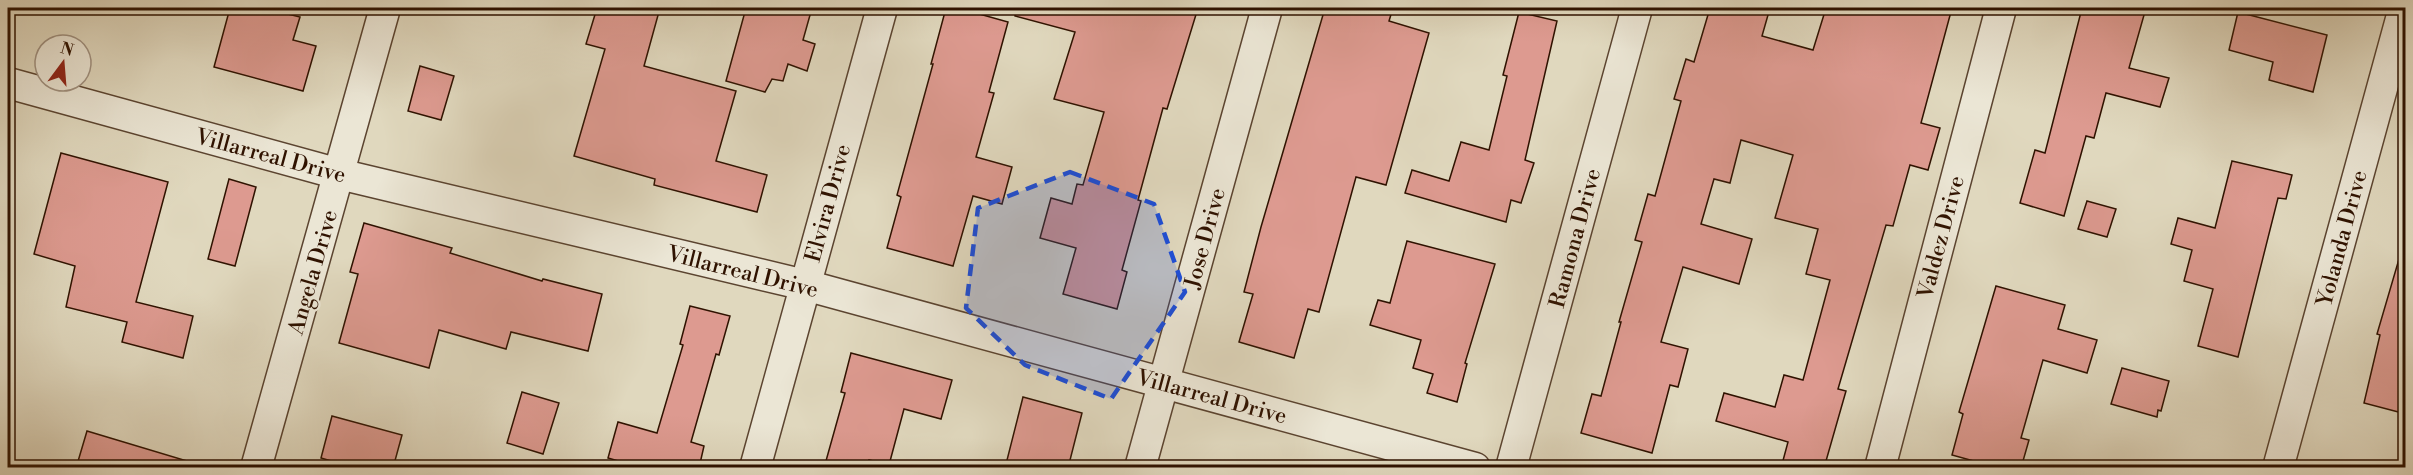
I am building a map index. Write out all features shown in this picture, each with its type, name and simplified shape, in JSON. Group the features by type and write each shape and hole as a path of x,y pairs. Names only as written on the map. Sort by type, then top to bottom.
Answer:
{"street":[{"name":"Angela Drive","path":"256,468 385,8"},
{"name":"Elvira Drive","path":"755,468 882,8"},
{"name":"Jose Drive","path":"1140,468 1267,8"},
{"name":"Ramona Drive","path":"1511,468 1637,8"},
{"name":"Valdez Drive","path":"1880,468 2001,8"},
{"name":"Yolanda Drive","path":"2277,468 2404,8"},
{"name":"Villarreal Drive","path":"8,83 339,174 805,285 1475,468"}],"highlighted area":[{"path":"1070,172 1154,204 1185,292 1111,399 1025,365 966,308 978,208"}],"building":[{"path":"230,8 264,8 300,17 293,40 316,46 303,91 214,67"},
{"path":"597,8 660,8 644,66 736,91 716,161 767,175 757,212 654,185 655,179 574,156 605,49 586,44"},
{"path":"746,8 812,8 803,40 815,44 807,71 788,64 783,81 772,79 765,92 726,81"},
{"path":"946,8 958,8 1008,22 989,92 994,93 976,157 1012,167 1002,204 973,196 953,266 887,248 901,197 897,195"},
{"path":"1016,8 1198,8 1167,109 1163,108 1138,200 1141,201 1122,270 1127,272 1117,309 1063,294 1076,248 1040,238 1051,198 1072,204 1077,184 1083,185 1104,112 1054,99 1075,32 1015,16"},
{"path":"1325,8 1393,8 1389,21 1429,33 1386,185 1356,177 1319,312 1308,309 1294,358 1239,342 1253,294 1244,292"},
{"path":"1710,8 1770,8 1762,36 1813,50 1826,8 1952,8 1921,123 1940,128 1928,170 1910,165 1893,226 1886,225 1838,389 1846,391 1824,468 1781,468 1788,442 1716,421 1724,393 1775,407 1784,375 1803,380 1830,280 1806,274 1818,229 1775,218 1793,155 1741,140 1730,183 1714,179 1701,224 1752,239 1739,284 1683,267 1661,342 1688,349 1678,387 1670,385 1652,453 1581,433 1592,394 1601,396 1642,242 1635,240 1648,194 1655,196 1681,101 1674,99 1686,59 1694,62"},
{"path":"2082,8 2146,8 2129,68 2169,78 2160,107 2106,93 2094,138 2086,136 2064,216 2020,203 2035,150 2045,153"},
{"path":"1519,12 1557,21 1525,160 1534,163 1521,203 1511,200 1506,222 1405,193 1412,170 1449,181 1461,142 1489,150 1507,76 1503,75"},
{"path":"2238,12 2327,35 2313,92 2269,80 2273,62 2229,50"},
{"path":"420,66 454,76 441,120 408,111"},
{"path":"61,153 168,182 136,302 193,316 183,358 122,342 127,322 66,307 75,266 34,254"},
{"path":"2232,161 2292,175 2286,199 2278,198 2238,357 2198,346 2213,289 2184,281 2192,250 2171,244 2178,218 2215,228"},
{"path":"229,179 256,187 235,266 208,259"},
{"path":"2087,201 2116,209 2107,237 2078,229"},
{"path":"364,223 452,248 450,253 542,281 543,279 602,294 588,351 511,332 506,349 439,330 429,368 339,343 358,274 350,272"},
{"path":"1407,241 1495,264 1465,363 1467,364 1457,402 1427,393 1433,374 1413,368 1421,340 1370,325 1378,300 1390,303"},
{"path":"2399,259 2406,260 2406,414 2364,403 2380,335 2377,334"},
{"path":"1996,286 2065,305 2058,329 2097,340 2087,373 2043,360 2021,438 2029,440 2021,468 1999,468 1952,455 1963,414 1959,412"},
{"path":"690,306 730,316 719,355 716,354 691,442 704,446 699,468 642,468 608,458 618,422 657,433 683,345 680,344"},
{"path":"851,353 952,380 941,419 904,409 889,465 869,460 867,468 824,468 845,393 841,392"},
{"path":"2122,368 2169,381 2161,411 2158,410 2157,417 2111,404"},
{"path":"522,392 559,403 543,454 507,443"},
{"path":"1023,397 1082,413 1068,468 1005,468"},
{"path":"332,416 402,435 393,468 355,468 321,458"},
{"path":"87,431 187,461 186,468 76,468"}]}
